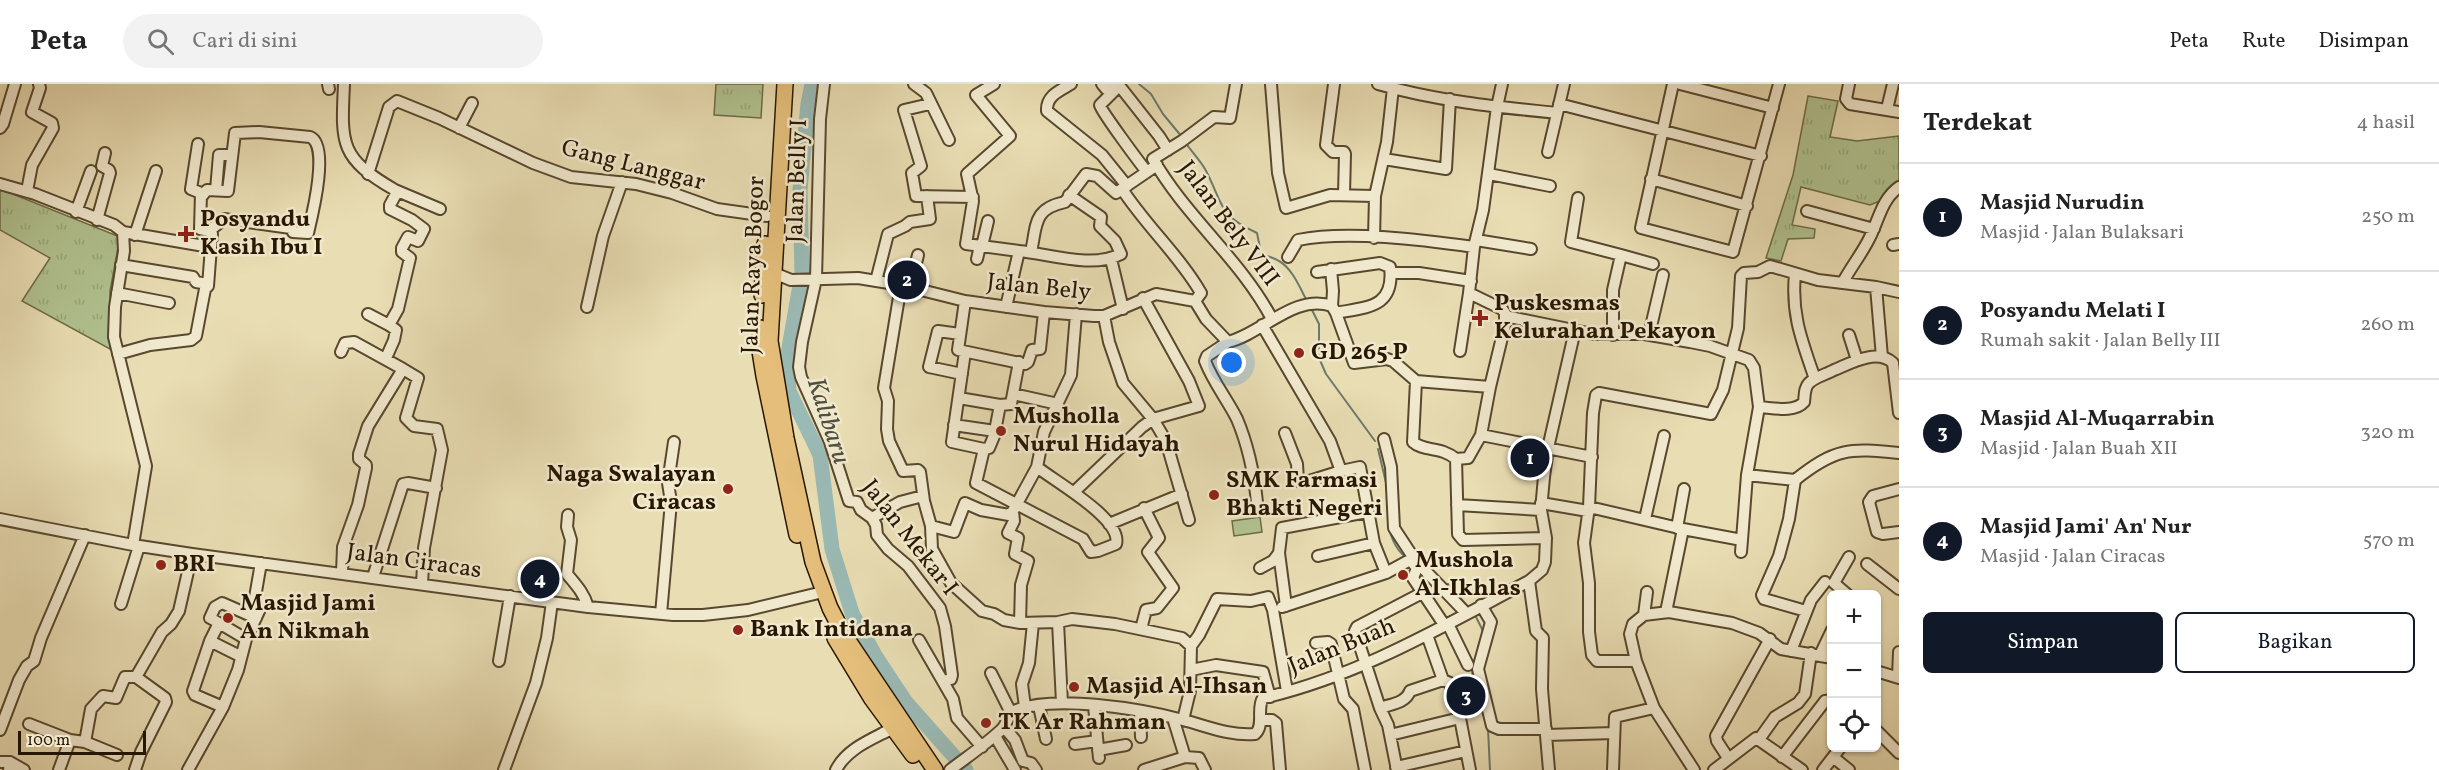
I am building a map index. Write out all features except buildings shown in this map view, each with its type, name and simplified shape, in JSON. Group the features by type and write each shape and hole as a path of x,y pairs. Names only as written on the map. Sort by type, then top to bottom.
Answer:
{"highway":[{"name":"Jalan Raya Bogor","path":"768,271 767,216 776,84"},
{"name":"Jalan Raya Bogor","path":"785,84 767,292 760,343 781,468 818,594 835,639 893,728 924,770"},
{"name":"Jalan Raya Bogor","path":"818,594 935,770"}],"street":[{"path":"0,128 15,84"},
{"path":"27,191 32,165 53,128 52,123 32,112 40,88 39,84"},
{"path":"344,84 343,134 352,156 368,174 395,190 440,210"},
{"name":"Jalan Belly I","path":"812,279 820,119 824,84"},
{"path":"914,84 926,93 949,140"},
{"path":"994,84 976,95 1010,136 967,173 973,197 966,243 1073,258 1111,259 1121,254 1115,241 1100,226 1101,217 1069,195"},
{"path":"1071,84 1052,96 1046,104 1047,111 1102,155 1122,189 1145,221 1166,243 1189,274 1201,293 1195,301 1212,327 1228,342"},
{"path":"1102,84 1107,89 1117,85"},
{"path":"1157,165 1154,158 1215,117 1231,117 1236,84"},
{"path":"1270,84 1274,139 1286,208 1330,195 1375,196"},
{"path":"1334,84 1326,145 1332,152 1346,154 1344,194"},
{"path":"1378,84 1393,88 1410,88 1450,99 1497,107 1558,108 1663,130 1761,156"},
{"path":"1460,351 1475,243 1489,174 1502,84"},
{"path":"1548,152 1564,84"},
{"path":"1673,84 1641,227 1643,230 1734,252 1779,84"},
{"path":"1680,84 1773,108"},
{"path":"1850,84 1845,99 1850,104 1899,112"},
{"path":"1887,110 1893,84"},
{"path":"1117,85 1168,150"},
{"path":"1117,85 1100,108 1147,172"},
{"path":"1374,238 1375,196 1384,159 1393,88"},
{"path":"1384,159 1446,169 1450,99"},
{"name":"Gang Langgar","path":"368,174 389,106 394,102 402,102 533,163 571,177 622,182 672,193 717,209 767,216"},
{"path":"459,128 472,104"},
{"path":"930,104 904,110 921,166 912,173 916,195 973,197"},
{"path":"236,132 259,132 314,139 320,156 308,232 294,232 291,228 224,219 209,231 200,230 202,196 207,190 228,191 233,135 236,132"},
{"path":"198,144 192,189 200,192 202,196"},
{"path":"97,220 110,173 102,166 105,153"},
{"name":"Jalan Bely VIII","path":"1122,189 1157,165 1187,207 1244,276 1330,441 1341,471"},
{"path":"76,212 91,171"},
{"path":"135,235 156,171"},
{"path":"1031,252 1041,213 1051,205 1065,202 1083,176 1088,173 1097,176 1113,191 1122,189"},
{"path":"1489,174 1550,186"},
{"path":"1651,179 1747,206"},
{"path":"587,307 603,236 622,182"},
{"path":"0,184 27,191 114,225 123,232 210,247"},
{"path":"1843,282 1874,229 1882,208 1891,194 1899,187"},
{"path":"389,325 398,309 410,258 402,252 402,248 408,237 418,240 423,231 422,227 412,220 390,209 396,194 395,190"},
{"path":"876,281 888,234 910,222 930,220 927,196"},
{"path":"1578,198 1571,242 1653,264"},
{"path":"1807,211 1874,229"},
{"path":"977,259 988,220"},
{"path":"118,354 150,345 194,338 208,284 212,234 209,231"},
{"path":"121,604 136,546 146,476 146,460 114,337 123,232"},
{"path":"1288,257 1295,242 1300,239 1327,236 1475,243 1531,249"},
{"path":"1006,307 1018,251"},
{"path":"918,255 905,286 884,382 888,401 887,429 903,471 919,471 923,496 932,526 932,549 951,583 982,611 1004,620 1020,623 1088,620 1182,638 1191,646"},
{"path":"1613,335 1613,290 1621,255"},
{"path":"1111,259 1123,309"},
{"path":"1257,502 1254,476 1237,420 1220,393 1205,363 1205,357 1267,322 1311,304 1334,309 1371,307 1381,302 1386,296 1391,273 1390,267 1380,263 1317,272"},
{"path":"121,265 193,277 196,282 208,284"},
{"path":"1636,661 1597,661 1592,655 1588,623 1589,584 1584,551 1589,509 1593,413 1597,394 1710,414 1723,390 1740,319 1742,274 1758,272 1770,266 1818,280 1899,292"},
{"path":"1331,269 1334,309 1354,363 1390,360 1416,381 1490,387"},
{"name":"Jalan Bely","path":"768,271 793,280 841,277 876,281 965,302 1044,312 1104,316 1143,298 1163,294 1195,301"},
{"path":"1391,273 1419,273 1471,281"},
{"path":"1795,274 1792,297 1795,316 1815,379"},
{"path":"1649,335 1663,275"},
{"name":"Jalan Mekar I","path":"812,279 799,367 801,377 830,442 849,501 857,502 861,510 872,518 876,525 877,535 888,549 908,566 940,608 952,675 951,679 944,681"},
{"path":"767,292 793,280"},
{"path":"1876,287 1882,357"},
{"path":"117,293 169,303"},
{"path":"1469,293 1497,305 1505,316 1575,330 1613,335 1649,335 1710,346 1745,357 1751,363 1760,407 1747,475 1741,552"},
{"path":"1074,492 1154,419 1196,408 1199,404 1189,381 1143,298"},
{"path":"965,302 957,348 965,352 1019,363 1027,363 1032,350 1040,349 1044,312"},
{"path":"932,526 954,532 965,503 981,510 1009,515 1015,507 1037,467 1044,432 1069,381 1074,364 1076,314"},
{"path":"368,315 389,325 397,332 386,358"},
{"path":"1104,316 1109,342 1123,383 1154,419 1166,441 1189,520"},
{"path":"1416,381 1413,442 1417,445 1445,451 1456,459 1468,458 1481,435 1505,316"},
{"path":"1549,770 1542,689 1544,638 1536,631 1528,581 1544,567 1546,538 1541,506 1548,448 1575,330"},
{"path":"960,333 938,331 929,367 962,374"},
{"path":"1849,335 1857,360"},
{"path":"341,352 348,341 360,345 418,378 406,418 414,426 432,427 438,431 442,450 424,548 422,584"},
{"path":"965,352 953,443 984,449 990,446 1000,405"},
{"path":"1760,407 1799,406 1804,402 1807,385 1815,379 1857,360 1882,357 1893,363 1899,413"},
{"path":"959,399 1011,405 1019,363"},
{"path":"342,573 343,547 358,505 366,468 366,465 359,459 359,454 368,426 404,369"},
{"path":"1013,394 1058,404"},
{"path":"954,425 995,431"},
{"path":"1285,433 1294,455 1298,481 1360,467 1374,543 1386,573"},
{"path":"1481,435 1592,457"},
{"path":"1645,519 1664,436"},
{"path":"1384,439 1392,467 1394,528 1415,560 1491,622 1479,665 1492,726 1495,729 1546,732 1614,733"},
{"path":"662,614 671,502 668,483 674,442"},
{"path":"984,449 976,483 1015,507 1083,539 1092,552 1117,543 1117,538 1109,524 1074,492 1037,467"},
{"path":"1747,475 1795,480 1830,456 1854,449 1899,453"},
{"path":"1456,459 1458,536 1463,540 1546,538"},
{"path":"1795,480 1789,519 1779,556 1762,595 1764,599 1806,611"},
{"path":"373,577 402,484 408,483 434,492"},
{"path":"1666,612 1684,489"},
{"path":"1899,489 1873,496 1869,502 1875,530 1883,534 1899,532"},
{"path":"1109,524 1182,494"},
{"path":"872,518 900,502 923,496"},
{"path":"1457,505 1589,509 1742,540"},
{"path":"1015,507 1014,521 1008,533 1018,538 1015,554 1028,561 1022,585 1020,623"},
{"path":"1141,629 1146,610 1158,607 1173,588 1148,551 1159,538 1144,508"},
{"path":"1286,606 1279,553 1283,528 1367,512"},
{"path":"568,515 567,527 571,540 567,574 585,597 588,607"},
{"name":"Jalan Ciracas","path":"0,519 192,555 588,607 662,614 703,615 729,612 818,594"},
{"path":"1,725 19,680 27,666 34,661 40,638 85,535"},
{"path":"1318,556 1374,543"},
{"path":"1260,568 1273,561 1279,553"},
{"path":"136,677 162,632 171,624 179,611 192,555"},
{"path":"1843,590 1834,583 1850,557"},
{"path":"1273,610 1386,573 1411,561 1417,567 1413,576 1422,593 1447,625 1468,665"},
{"path":"188,770 223,707 238,670 246,639 260,609 254,603 261,563"},
{"path":"1867,564 1899,589"},
{"name":"Jalan Buah","path":"1260,720 1261,700 1338,676 1365,665 1447,625 1528,581"},
{"path":"1791,651 1811,600 1825,582"},
{"path":"1644,615 1647,592"},
{"path":"1422,593 1357,627 1355,634 1380,708 1386,716 1396,768 1466,751"},
{"path":"499,661 510,596"},
{"path":"1185,757 1178,719 1190,691 1191,646 1217,599 1251,601 1268,597 1273,610 1287,692"},
{"path":"504,770 536,683 547,638 552,602"},
{"path":"246,639 210,618 215,607 222,603 256,618"},
{"path":"1694,770 1654,708 1636,661 1630,630 1633,624 1644,615 1666,612 1732,623 1770,639 1781,649 1827,657"},
{"path":"1058,622 1062,703"},
{"path":"219,623 210,641 193,691 223,707"},
{"path":"1025,707 1021,690 1029,663 1033,623"},
{"path":"1426,635 1443,680"},
{"path":"1760,738 1775,717 1798,703 1805,694 1815,654 1827,637"},
{"path":"1728,758 1717,743 1716,736 1770,639"},
{"path":"919,640 953,699 957,718 979,749"},
{"path":"210,641 240,656"},
{"path":"1316,643 1330,643 1344,700 1353,710 1365,770"},
{"path":"1881,673 1898,678 1899,652"},
{"path":"1191,670 1216,665 1263,672 1270,697"},
{"path":"991,673 1011,713"},
{"path":"85,742 91,710 103,696 116,698 125,677 136,677 165,698 166,702 147,738 135,770"},
{"path":"1380,708 1408,697 1410,691 1443,680 1450,683 1460,718 1470,770"},
{"path":"1782,757 1827,701"},
{"path":"953,768 995,736 1004,727 1011,713 1025,707 1075,702 1140,711 1222,732 1252,734 1258,731 1260,720 1272,720 1276,723 1280,770"},
{"path":"1039,706 1046,739"},
{"path":"1094,706 1098,750"},
{"path":"1613,770 1615,717 1654,708"},
{"path":"1140,711 1141,737"},
{"path":"1390,735 1460,718"},
{"path":"29,724 117,755"},
{"path":"1004,727 1015,740 1023,761 1031,763 1036,770"},
{"path":"836,770 845,756 893,728"},
{"path":"1881,735 1899,753"},
{"path":"995,736 1015,770"},
{"path":"1714,770 1753,738 1760,738 1802,770"},
{"path":"59,770 70,740"},
{"path":"1075,744 1098,750 1126,745"},
{"path":"1823,770 1836,752"},
{"path":"1144,770 1185,757 1199,758 1205,770"},
{"path":"1833,757 1848,770"},
{"path":"6,765 24,770"}],"green space":[{"path":"716,84 763,84 761,118 714,115"},
{"path":"1808,96 1838,101 1830,137 1857,141 1899,136 1899,182 1885,199 1870,205 1801,187 1792,225 1815,229 1814,238 1788,239 1781,261 1766,258 1793,175"},
{"path":"0,189 120,237 110,291 110,349 22,301 50,258 0,230"},
{"path":"1260,517 1262,532 1234,536 1232,521"}],"waterway":[{"name":"Kalibaru","path":"812,84 800,190 802,274 787,359 789,391 820,455 832,549 852,613 876,657 905,701 966,770"},
{"path":"1139,84 1151,94 1163,114 1182,137"},
{"path":"1185,142 1201,162 1228,214 1257,233 1261,253 1288,268 1307,301"},
{"path":"1311,308 1319,324 1319,358 1326,374 1375,441"},
{"path":"1378,449 1387,487"},
{"path":"1389,516 1389,528 1393,540 1407,558"},
{"path":"1445,584 1448,584 1470,609"},
{"path":"1474,613 1483,631 1472,675 1479,695"},
{"path":"1488,729 1490,770"}],"place":[{"name":"Posyandu Kasih Ibu I","path":"186,234"},
{"name":"Posyandu Melati I","path":"907,280"},
{"name":"Puskesmas Kelurahan Pekayon","path":"1480,318"},
{"name":"GD 265 P","path":"1299,353"},
{"name":"Musholla Nurul Hidayah","path":"1001,431"},
{"name":"Masjid Nurudin","path":"1530,458"},
{"name":"Naga Swalayan Ciracas","path":"728,489"},
{"name":"SMK Farmasi Bhakti Negeri","path":"1214,495"},
{"name":"BRI","path":"161,565"},
{"name":"Mushola Al-Ikhlas","path":"1403,575"},
{"name":"Masjid Jami' An' Nur","path":"540,579"},
{"name":"Masjid Jami An Nikmah","path":"228,618"},
{"name":"Bank Intidana","path":"738,630"},
{"name":"Masjid Al-Ihsan","path":"1074,687"},
{"name":"Masjid Al-Muqarrabin","path":"1466,696"},
{"name":"TK Ar Rahman","path":"986,723"}]}
